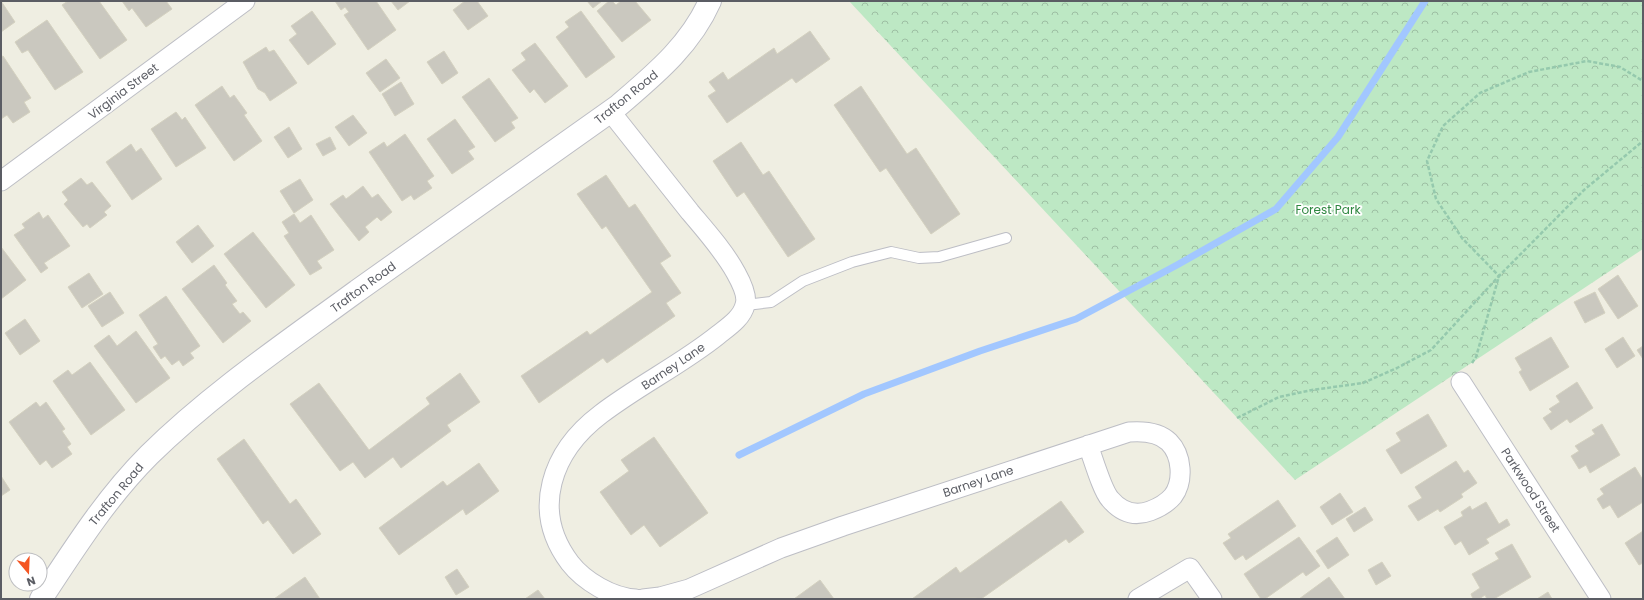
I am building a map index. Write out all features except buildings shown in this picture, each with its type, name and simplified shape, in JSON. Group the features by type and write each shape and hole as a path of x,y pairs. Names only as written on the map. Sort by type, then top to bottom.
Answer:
{"street":[{"name":"Virginia Street","path":"1,181 245,1"},
{"name":"Trafton Road","path":"40,599 94,520 134,472 196,413 314,322 610,111 660,70 685,44 696,29 710,1"},
{"path":"610,111 724,254 741,283 746,305"},
{"name":"Barney Lane","path":"636,599 618,596 595,584 572,566 563,554 557,543 549,518 548,505 552,480 558,465 576,438 600,414 703,347 741,314 746,305"},
{"name":"Parkwood Street","path":"1461,382 1601,599"},
{"name":"Barney Lane","path":"643,599 660,597 688,589 782,548 843,526 1088,445 1129,432 1141,431 1161,436 1169,442 1179,459 1180,477 1174,494 1162,504 1144,513 1133,515 1124,511 1109,498 1088,445"},
{"path":"1138,599 1190,568 1212,599"}],"lane":[{"path":"746,305 771,302 818,274 852,262 891,252 919,258 939,257 1006,238"}],"path":[{"path":"1499,276 1462,238 1436,199 1427,161 1442,126 1480,93 1529,72 1587,61 1620,67 1643,81"},
{"path":"1237,418 1279,397 1312,390 1363,383 1397,368 1431,350 1499,276 1584,190 1643,141"},
{"path":"1461,382 1476,357 1499,276"}],"green space":[{"name":"Forest Park","path":"849,1 1643,1 1643,249 1295,480"}],"waterway":[{"path":"739,455 864,394 980,351 1076,319 1177,265 1276,209 1338,137 1425,1"}]}
